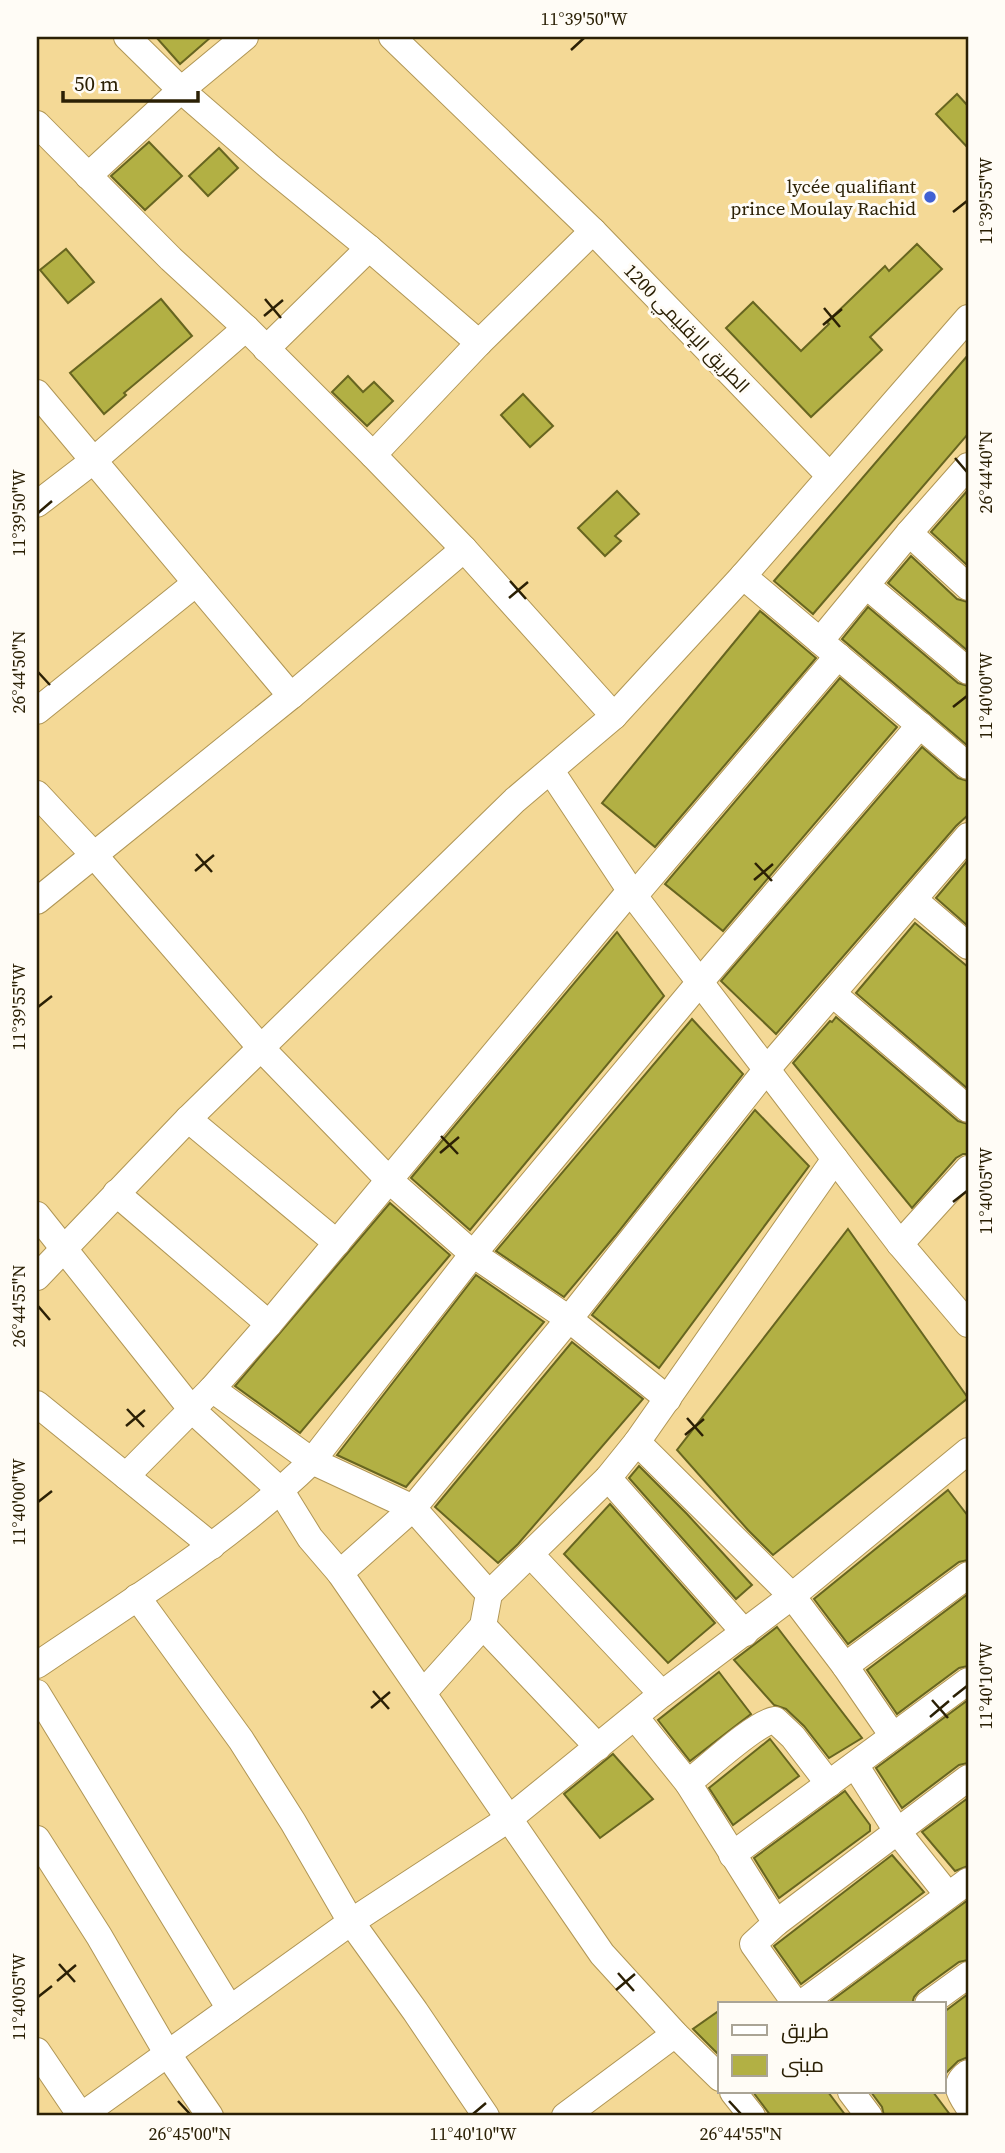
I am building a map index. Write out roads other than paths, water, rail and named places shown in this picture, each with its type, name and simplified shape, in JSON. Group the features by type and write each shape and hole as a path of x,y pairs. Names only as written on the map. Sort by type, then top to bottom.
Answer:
{"street":[{"path":"127,37 181,90 479,343"},
{"path":"88,176 181,90 245,37"},
{"name":"الطريق الإقليمي 1200","path":"391,37 593,231 830,475"},
{"path":"37,124 171,259 246,328 373,455 464,549 614,716"},
{"path":"373,455 479,343 593,231"},
{"path":"266,349 369,248"},
{"path":"37,1277 188,1119 515,800 614,716 743,576 968,318"},
{"path":"37,504 93,461 246,328"},
{"path":"37,393 291,696"},
{"path":"126,1476 212,1390 632,894 829,649 867,586 909,533 966,473"},
{"path":"909,533 968,587"},
{"path":"37,901 291,696 464,549"},
{"path":"743,576 968,766"},
{"path":"37,711 196,583"},
{"path":"867,586 968,671"},
{"path":"37,1665 212,1546 281,1491 312,1461 473,1254 700,982 920,725"},
{"path":"551,771 632,894 900,1244 968,1324"},
{"path":"37,794 94,855 261,1048 389,1180 473,1254 569,1319 668,1399"},
{"path":"340,1573 413,1508 569,1319 766,1069 967,839"},
{"path":"914,900 968,946"},
{"path":"833,994 968,1109"},
{"path":"188,1119 337,1243"},
{"path":"423,1693 483,1626 489,1594 608,1478 637,1442 835,1159"},
{"path":"900,1244 968,1169"},
{"path":"116,1193 269,1324"},
{"path":"37,1215 192,1410 281,1491 310,1538 340,1573 602,1954 675,2034 718,2075"},
{"path":"212,1390 312,1461 413,1508 489,1594"},
{"path":"37,1404 212,1546"},
{"path":"637,1442 793,1596 893,1736"},
{"path":"37,2051 81,2116 351,1922 510,1818 662,1694 964,1463"},
{"path":"608,1478 745,1633"},
{"path":"531,1555 662,1694"},
{"path":"845,1666 968,1575"},
{"path":"137,1597 163,1629 248,1750 351,1922 486,2116"},
{"path":"483,1626 598,1747"},
{"path":"732,1855 968,1681"},
{"path":"37,1693 230,2009"},
{"path":"635,1717 688,1783 776,1923"},
{"path":"688,1783 754,1730 768,1721 775,1720 793,1737 830,1784"},
{"path":"802,2002 958,1888 897,1831 855,1765"},
{"path":"797,2002 753,1944 776,1923 968,1778"},
{"path":"37,1839 99,1936 167,2053 210,2116"},
{"path":"931,2002 968,1975"},
{"path":"565,2116 675,2034"},
{"path":"968,2073 961,2078 958,2085 959,2092 968,2106"},
{"path":"737,2094 752,2116"},
{"path":"852,2094 869,2116"}],"place":[{"name":"lycée qualifiant prince Moulay Rachid","path":"930,197"}]}
